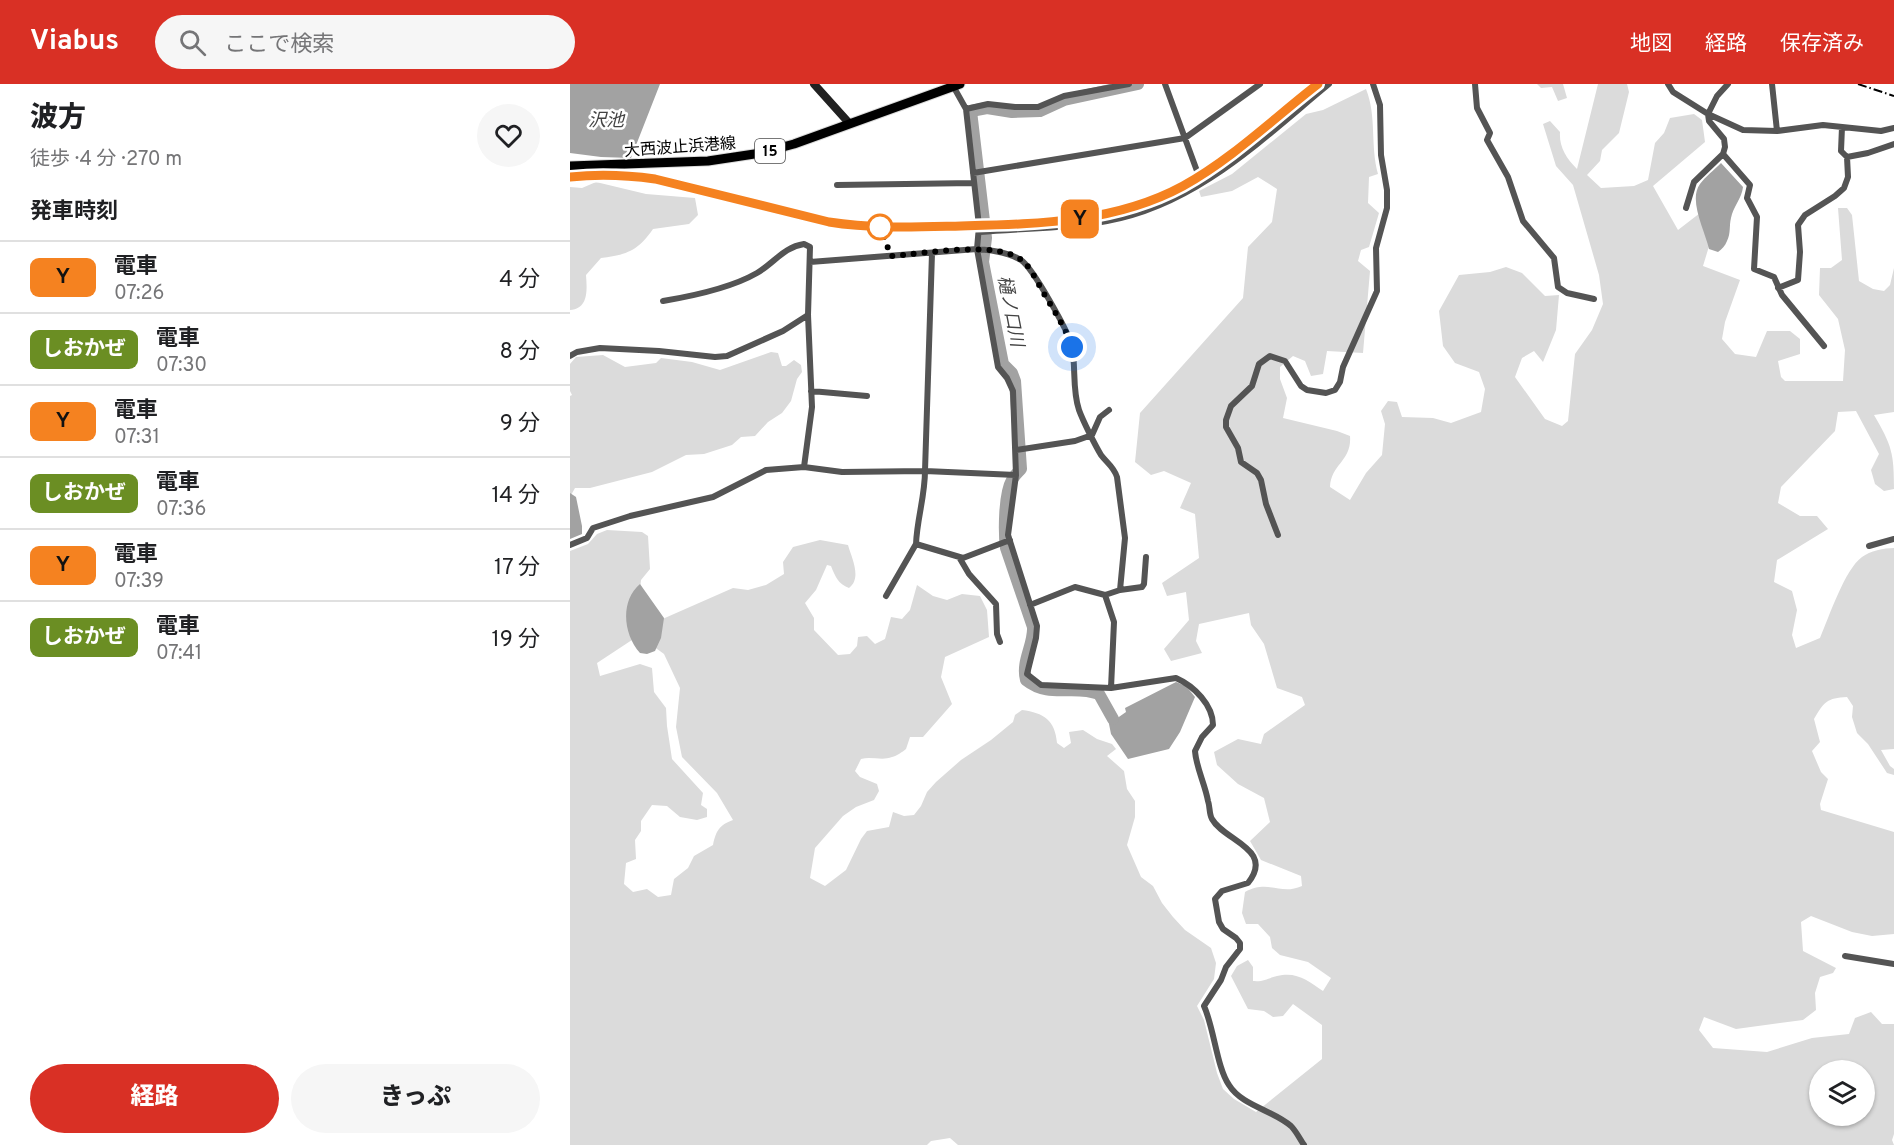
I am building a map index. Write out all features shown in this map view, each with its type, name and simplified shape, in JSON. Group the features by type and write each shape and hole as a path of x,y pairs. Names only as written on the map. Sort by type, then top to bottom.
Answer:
{"main road":[{"path":"814,84 849,123"},
{"name":"大西波止浜港線","path":"570,166 734,159 794,144 955,85"}],"street":[{"path":"966,109 988,104 1015,108 1038,107 1064,96 1129,84"},
{"path":"1165,84 1197,171"},
{"path":"973,173 1185,138 1260,84"},
{"path":"980,232 1109,221 1133,215 1183,195 1223,171 1329,84"},
{"path":"1278,536 1266,504 1261,480 1257,473 1241,462 1238,448 1226,427 1226,420 1231,406 1252,386 1259,364 1270,356 1285,361 1301,386 1307,390 1326,393 1335,390 1340,382 1343,366 1377,291 1376,248 1387,208 1387,190 1381,155 1380,105 1373,84"},
{"path":"1475,84 1477,108 1490,133 1487,140 1508,177 1523,221 1554,258 1558,287 1567,293 1594,299"},
{"path":"1668,84 1672,92 1708,114 1743,130 1777,131 1814,125 1881,131 1894,128"},
{"path":"1686,208 1694,182 1723,154 1724,139 1709,122 1708,114 1717,96 1728,84"},
{"path":"1772,84 1777,131"},
{"path":"955,85 966,109 980,232 977,249 998,367 1007,378 1013,391 1016,475 1008,536 1037,626 1027,674 1041,685 1112,688 1176,678 1194,689 1213,713 1213,725 1202,737 1195,751 1211,815 1217,825 1248,849 1255,863 1248,883 1222,891 1215,899 1219,922 1223,929 1240,943 1240,949 1226,967 1221,980 1204,1006 1229,1085 1245,1099 1292,1126 1304,1145"},
{"path":"1779,288 1798,280 1800,252 1798,225 1805,216 1844,188 1848,177 1847,157 1841,151 1842,127"},
{"path":"1847,157 1894,144"},
{"path":"1723,154 1750,184 1748,198 1757,217 1754,269 1774,277 1795,312 1824,346"},
{"path":"837,185 974,183"},
{"path":"663,301 699,296 756,274 785,250 795,245 804,244 810,247 808,315 812,406 804,467"},
{"path":"810,262 977,249 994,250 1023,261 1067,333 1072,347 1079,409 1102,456 1114,469 1117,477 1125,538 1120,590"},
{"path":"886,596 916,544 917,521 925,494 932,253"},
{"path":"570,356 577,352 600,348 714,357 727,356 783,331 808,315"},
{"path":"811,391 867,396"},
{"path":"1016,450 1075,441 1092,435 1100,417 1109,410"},
{"path":"570,545 587,538 593,528 630,516 713,497 766,470 804,467 842,472 926,471 1016,475"},
{"path":"1869,546 1894,539"},
{"path":"916,544 963,558 1010,540"},
{"path":"959,557 969,574 996,604 997,634 1000,642"},
{"path":"1030,605 1075,587 1105,595 1142,587 1146,557"},
{"path":"1105,595 1114,622 1112,688"},
{"path":"1845,956 1894,964"}],"shaded area":[{"path":"1537,84 1563,84 1567,98 1558,101 1552,87 1541,88"},
{"path":"1598,84 1627,84 1629,92 1619,133 1602,150 1600,161 1587,175 1601,188 1634,186 1648,180 1655,143 1664,133 1670,118 1694,114 1702,120 1705,142 1653,186 1678,230 1700,213 1710,243 1703,266 1740,280 1725,322 1722,339 1735,354 1756,357 1767,331 1790,331 1800,339 1800,354 1778,361 1781,377 1785,381 1843,381 1845,350 1838,319 1819,295 1820,268 1831,268 1842,260 1838,208 1847,208 1852,215 1859,281 1873,289 1884,291 1890,285 1894,268 1894,412 1874,415 1891,450 1894,489 1884,491 1875,484 1871,470 1879,454 1856,411 1838,412 1835,431 1781,487 1778,503 1800,516 1817,516 1828,529 1777,560 1774,582 1792,591 1797,610 1792,635 1796,648 1820,638 1838,594 1856,563 1869,553 1894,548 1894,749 1881,750 1894,769 1894,775 1887,773 1868,744 1857,733 1852,717 1853,706 1847,697 1830,700 1817,713 1814,719 1820,742 1812,751 1821,772 1828,779 1820,804 1821,810 1894,832 1894,934 1872,936 1852,932 1811,916 1801,922 1803,951 1836,968 1833,973 1820,977 1815,993 1816,1010 1803,1020 1736,1029 1704,1017 1699,1030 1713,1048 1767,1052 1812,1038 1849,1034 1855,1018 1871,1012 1882,1024 1894,1024 1894,1134 1892,1140 1894,1145 958,1145 950,1138 931,1141 927,1145 570,1145 570,551 588,544 597,534 607,530 642,532 648,536 650,569 641,580 635,638 597,663 600,676 640,664 652,668 654,692 666,708 672,759 703,793 701,805 707,809 707,817 697,820 680,817 667,806 652,805 641,821 641,831 635,840 636,859 626,863 624,884 633,892 647,889 658,897 671,895 674,879 688,868 694,856 713,845 721,826 733,820 717,793 682,757 676,727 680,688 664,654 653,646 658,621 733,588 748,590 766,585 784,574 783,562 793,547 820,540 848,545 855,568 853,584 849,588 842,584 831,566 827,565 816,590 805,603 814,618 814,630 838,655 850,654 857,646 858,637 867,636 875,644 885,639 891,617 902,619 910,610 917,585 933,596 947,600 962,594 980,596 987,610 989,637 945,657 941,677 952,704 923,737 910,737 906,749 894,756 884,759 861,759 855,771 860,777 877,784 879,791 874,800 856,807 843,816 815,848 810,878 825,886 846,870 867,831 889,827 893,812 904,816 914,815 927,792 961,760 1013,722 1015,715 1022,710 1036,713 1051,723 1057,743 1064,748 1071,743 1069,732 1083,730 1097,739 1112,744 1116,749 1107,756 1124,771 1127,789 1135,801 1135,817 1127,845 1141,877 1153,886 1162,903 1185,930 1211,948 1216,963 1214,979 1197,1006 1204,1020 1223,1089 1234,1099 1256,1112 1322,1059 1322,1025 1293,1004 1283,1016 1273,1017 1264,1011 1248,1009 1231,976 1237,966 1248,960 1253,967 1253,981 1291,975 1302,978 1323,991 1331,978 1308,962 1280,955 1272,948 1270,937 1258,924 1246,924 1242,913 1245,892 1261,887 1294,889 1302,886 1301,876 1261,860 1250,841 1270,822 1264,798 1238,784 1217,765 1214,752 1238,739 1261,744 1264,734 1305,705 1302,697 1277,688 1264,644 1251,625 1249,613 1199,624 1196,641 1202,653 1171,661 1164,649 1189,620 1186,592 1167,596 1162,583 1199,558 1195,514 1180,508 1191,483 1164,471 1151,475 1135,462 1140,413 1243,298 1248,247 1272,222 1277,189 1258,177 1232,191 1201,197 1199,191 1232,174 1306,114 1323,110 1366,89 1371,110 1378,174 1369,177 1368,203 1379,213 1369,247 1361,250 1358,261 1370,271 1363,353 1327,351 1323,374 1311,376 1305,361 1293,356 1280,367 1280,379 1287,398 1283,418 1350,436 1348,451 1331,479 1330,487 1350,500 1366,473 1382,455 1385,424 1381,411 1388,401 1397,402 1402,417 1433,418 1451,423 1481,412 1485,389 1479,372 1455,363 1443,346 1439,311 1459,275 1490,272 1506,267 1522,273 1545,296 1559,295 1556,330 1543,362 1534,351 1522,358 1515,377 1545,419 1562,426 1568,421 1575,354 1592,330 1603,304 1599,275 1573,185 1556,166 1543,124 1550,121 1560,132 1564,152 1577,169"},
{"path":"596,182 646,194 695,198 698,215 689,224 653,229 631,251 601,258 586,275 584,302 576,309 570,310 570,187 582,188"},
{"path":"771,352 778,353 782,366 794,360 801,365 802,372 797,379 791,401 782,413 768,422 755,436 741,437 732,445 704,454 686,455 652,472 590,488 575,488 570,497 570,396 572,395 570,364 576,357 603,355 625,367 656,363 661,358 692,362 720,370"}],"water":[{"name":"沢池","path":"570,84 660,84 631,158 570,153"},
{"path":"1721,163 1743,187 1732,214 1728,238 1718,252 1709,249 1698,216 1696,198 1700,184"},
{"path":"570,493 576,497 582,534 570,539"},
{"path":"640,584 664,618 661,638 655,651 647,654 640,653 634,645 626,618 629,599"},
{"path":"1176,682 1186,686 1195,697 1180,732 1169,749 1128,759 1111,734 1108,719 1114,716 1116,719 1126,712 1125,708"}],"waterway":[{"name":"樋ノ口川","path":"1113,719 1099,694 1080,690 1044,689 1026,680 1025,666 1033,627 1006,548 1005,533 1009,486 1021,469 1015,381 1012,373 1003,364 983,262 986,238 971,111 987,108 1012,112 1040,111 1064,100 1138,84"}],"railway":[{"path":"570,177 612,175 655,179 787,214 847,225 926,227 1016,224 1074,219 1131,208 1184,185 1236,150 1318,84"},
{"path":"1858,84 1894,96"}],"train":[{"name":"Y","path":"570,177 594,174 655,179 829,222 858,226 903,228 980,226 1077,219 1132,207 1183,186 1228,155 1318,84"}],"route":[{"path":"880,227 891,256 977,249 994,250 1023,261 1067,333 1072,347"}]}
